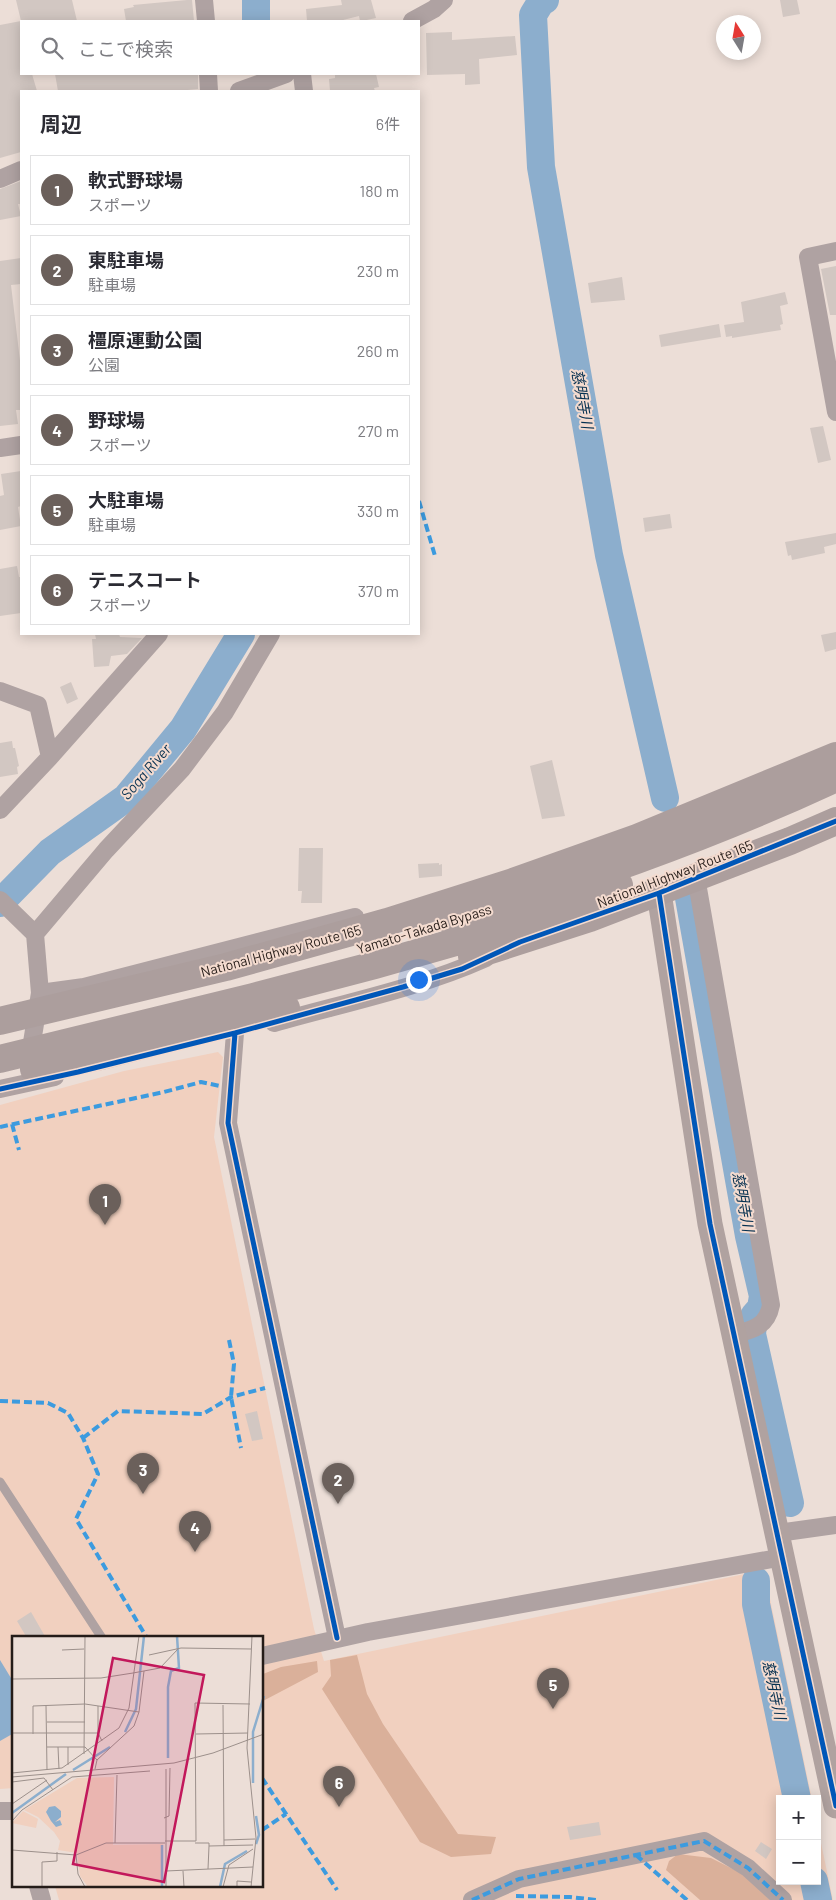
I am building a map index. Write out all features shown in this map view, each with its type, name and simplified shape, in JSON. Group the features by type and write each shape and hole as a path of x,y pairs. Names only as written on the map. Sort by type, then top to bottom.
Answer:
{"highway":[{"name":"National Highway Route 165","path":"0,1021 226,967 387,922 513,882 637,838 836,756"},
{"name":"Yamato-Takada Bypass","path":"0,1039 256,976 372,945 490,910 721,828 836,778"},
{"name":"Yamato-Takada Bypass","path":"0,1059 253,997 375,965 494,930 730,844 836,799"},
{"name":"National Highway Route 165","path":"0,1076 238,1027 520,942 659,893 836,821"}],"street":[{"path":"204,0 206,20"},
{"path":"414,20 434,9 444,0"},
{"path":"208,75 208,90"},
{"path":"242,90 283,75"},
{"path":"302,75 304,90"},
{"path":"0,179 20,170"},
{"path":"836,251 808,257 836,412"},
{"path":"0,448 20,445"},
{"path":"0,810 50,757 158,635"},
{"path":"33,932 182,769 225,712 270,635"},
{"path":"0,691 38,705 50,757"},
{"path":"696,877 770,1298 770,1313 765,1322 746,1331"},
{"path":"40,993 84,987 383,910 513,882"},
{"path":"659,893 703,1187 746,1331 778,1533 836,1801"},
{"path":"0,900 33,932 40,993 26,1084"},
{"path":"0,1089 26,1084 238,1027 228,1122 337,1638"},
{"path":"778,1533 836,1525"},
{"path":"264,1656 337,1638 783,1557"},
{"path":"472,1900 519,1879 704,1841 748,1868 783,1900"}],"lane":[{"path":"0,1482 101,1636"}],"shaded area":[{"path":"218,1052 223,1057 214,1137 314,1629 324,1661 764,1570 811,1795 776,1795 776,1885 821,1885 821,1843 833,1900 59,1900 56,1888 264,1888 264,1636 12,1636 12,1788 0,1789 0,1105 124,1071"},
{"path":"357,1655 367,1694 383,1724 458,1834 496,1837 491,1854 451,1857 420,1842 322,1689 331,1676 330,1660"},
{"path":"317,1661 318,1672 264,1700 264,1674 281,1667"},
{"path":"678,1854 711,1858 745,1875 770,1900 700,1900 666,1870 669,1861"}],"water":[{"path":"0,1660 12,1680 12,1734 0,1741"}],"building":[{"path":"16,0 72,0 77,20 21,20"},
{"path":"192,0 194,20 126,20 124,9 134,7 133,5"},
{"path":"341,0 371,0 376,18 360,20 359,16 343,20 307,20 306,9 342,5"},
{"path":"780,0 797,0 800,14 783,17"},
{"path":"20,21 20,75 32,75 37,90 20,90 20,152 0,158 0,25"},
{"path":"452,32 452,40 515,36 517,55 479,59 480,84 465,85 465,74 427,75 426,33"},
{"path":"55,75 198,75 198,89 58,90"},
{"path":"335,75 376,75 379,87 374,88 375,90 330,90 329,79 335,78"},
{"path":"20,181 20,204 18,204 20,216 0,220 0,189"},
{"path":"20,258 20,284 11,285 20,361 20,410 16,410 18,424 0,426 0,261"},
{"path":"836,266 836,315 830,315 821,269"},
{"path":"622,277 625,300 591,303 588,283"},
{"path":"785,292 788,304 780,306 783,324 780,325 781,330 732,338 732,336 726,337 724,325 744,322 741,302"},
{"path":"719,324 721,337 661,347 659,335"},
{"path":"823,426 831,460 818,463 810,428"},
{"path":"20,471 20,506 18,507 20,526 0,530 0,496 4,495 1,474"},
{"path":"670,514 672,528 645,532 643,518"},
{"path":"836,533 836,544 824,547 825,553 792,560 791,555 788,556 785,542"},
{"path":"17,566 20,577 20,613 0,616 0,569"},
{"path":"836,632 836,649 825,652 821,635"},
{"path":"95,635 119,635 120,637 142,638 127,654 111,656 109,666 94,667 92,639 96,639"},
{"path":"71,682 78,699 67,704 60,687"},
{"path":"12,741 19,766 17,767 18,774 0,777 0,743"},
{"path":"552,760 565,816 542,819 530,766"},
{"path":"299,848 323,848 322,903 301,903 302,891 298,891"},
{"path":"439,863 439,865 442,864 442,876 419,878 418,864"},
{"path":"257,1411 263,1439 252,1441 245,1414"},
{"path":"31,1612 45,1636 26,1636 17,1621"},
{"path":"599,1822 601,1835 570,1840 567,1827"},
{"path":"761,1842 772,1849 766,1859 755,1851"}],"waterway":[{"name":"Soga River","path":"256,0 256,20"},
{"name":"慈明寺川","path":"545,0 541,2 533,15 541,167 609,555 665,798"},
{"name":"Soga River","path":"0,903 50,852 126,798 183,729 240,635"},
{"name":"慈明寺川","path":"689,898 749,1236 763,1296 761,1308 754,1316 752,1334 790,1503"},
{"name":"慈明寺川","path":"756,1581 756,1604 796,1795"},
{"name":"慈明寺川","path":"815,1885 818,1900"}],"marked path":[{"path":"420,504 435,556"},
{"path":"0,1127 164,1092 201,1082 220,1086"},
{"path":"12,1124 19,1150"},
{"path":"229,1340 234,1364 231,1397 241,1448"},
{"path":"83,1438 118,1411 203,1414 231,1397 265,1388"},
{"path":"0,1401 48,1403 68,1413 83,1438 98,1474 76,1519 146,1636"},
{"path":"264,1781 337,1890"},
{"path":"264,1829 286,1814"},
{"path":"472,1900 519,1879 704,1841 748,1868 783,1900"},
{"path":"636,1855 687,1900"},
{"path":"516,1896 570,1897 596,1900"}],"cycle path":[{"path":"0,1089 78,1072 235,1033 462,969 520,942 659,893 836,821"},
{"path":"659,893 710,1224 836,1806"},
{"path":"235,1033 228,1123 337,1638"}],"place":[{"name":"軟式野球場","path":"105,1225"},
{"name":"橿原運動公園","path":"143,1494"},
{"name":"東駐車場","path":"338,1504"},
{"name":"野球場","path":"195,1552"},
{"name":"大駐車場","path":"553,1709"},
{"name":"テニスコート","path":"339,1807"}]}
